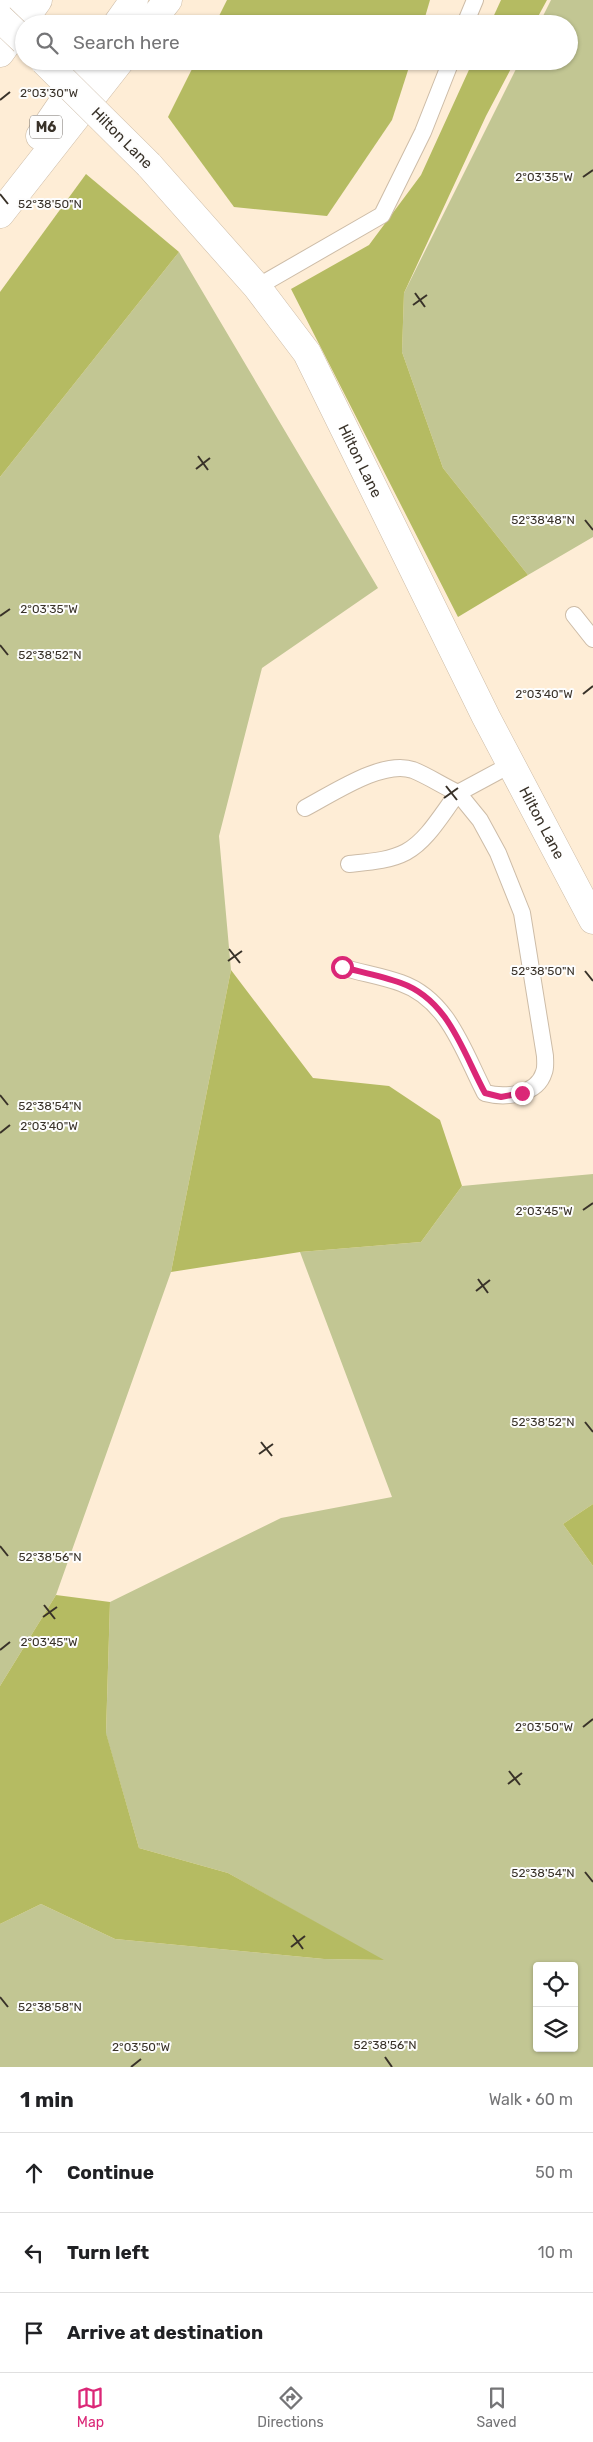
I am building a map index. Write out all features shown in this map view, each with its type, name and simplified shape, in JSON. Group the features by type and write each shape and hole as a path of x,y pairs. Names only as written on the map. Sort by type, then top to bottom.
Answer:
{"main road":[{"path":"9,0 0,16 15,32"},
{"path":"27,15 38,0"},
{"path":"123,15 134,0"},
{"path":"156,15 168,0"},
{"path":"0,53 15,32"},
{"name":"Hilton Lane","path":"53,70 149,165 257,287 307,353 510,765 593,920"},
{"name":"M6","path":"0,193 85,70"},
{"path":"0,214 113,70"}],"lane":[{"path":"469,15 475,0"},
{"path":"257,287 382,215 423,132 447,70"},
{"path":"574,615 593,639"},
{"path":"349,864 379,861 408,851 427,833 458,793 510,765"},
{"path":"305,808 366,776 392,768 412,769 458,793 480,820 498,853 522,913 545,1056 544,1073 537,1084 522,1093 501,1097 485,1093 451,1024 428,998 402,983 342,967"}],"green space":[{"path":"227,0 430,0 426,15 220,15"},
{"path":"501,0 547,0 539,15 494,15"},
{"path":"551,0 593,0 593,537 528,575 443,468 402,352 404,293 516,70 578,70 578,15 544,15"},
{"path":"192,70 408,70 392,120 327,216 234,207 168,117"},
{"path":"469,70 510,70 486,116 404,293 402,352 443,468 528,575 458,617 291,289 369,245 421,175"},
{"path":"86,174 179,252 0,477 0,292"},
{"path":"179,252 378,588 262,668 219,836 231,970 171,1272 56,1595 0,1686 0,477"},
{"path":"231,970 313,1078 389,1086 440,1120 462,1186 421,1242 300,1252 171,1272"},
{"path":"593,1174 593,1504 563,1524 593,1566 593,2067 0,2067 0,1924 41,1904 115,1939 324,1959 382,1960 228,1873 139,1848 106,1734 110,1602 281,1518 392,1497 300,1252 421,1242 462,1186"},
{"path":"593,1504 593,1566 563,1524"},
{"path":"56,1595 110,1602 106,1733 139,1848 228,1873 384,1960 324,1959 115,1939 41,1904 0,1924 0,1686"}],"route":[{"path":"342,967 402,983 428,998 451,1024 485,1093 501,1097 522,1093"}]}
